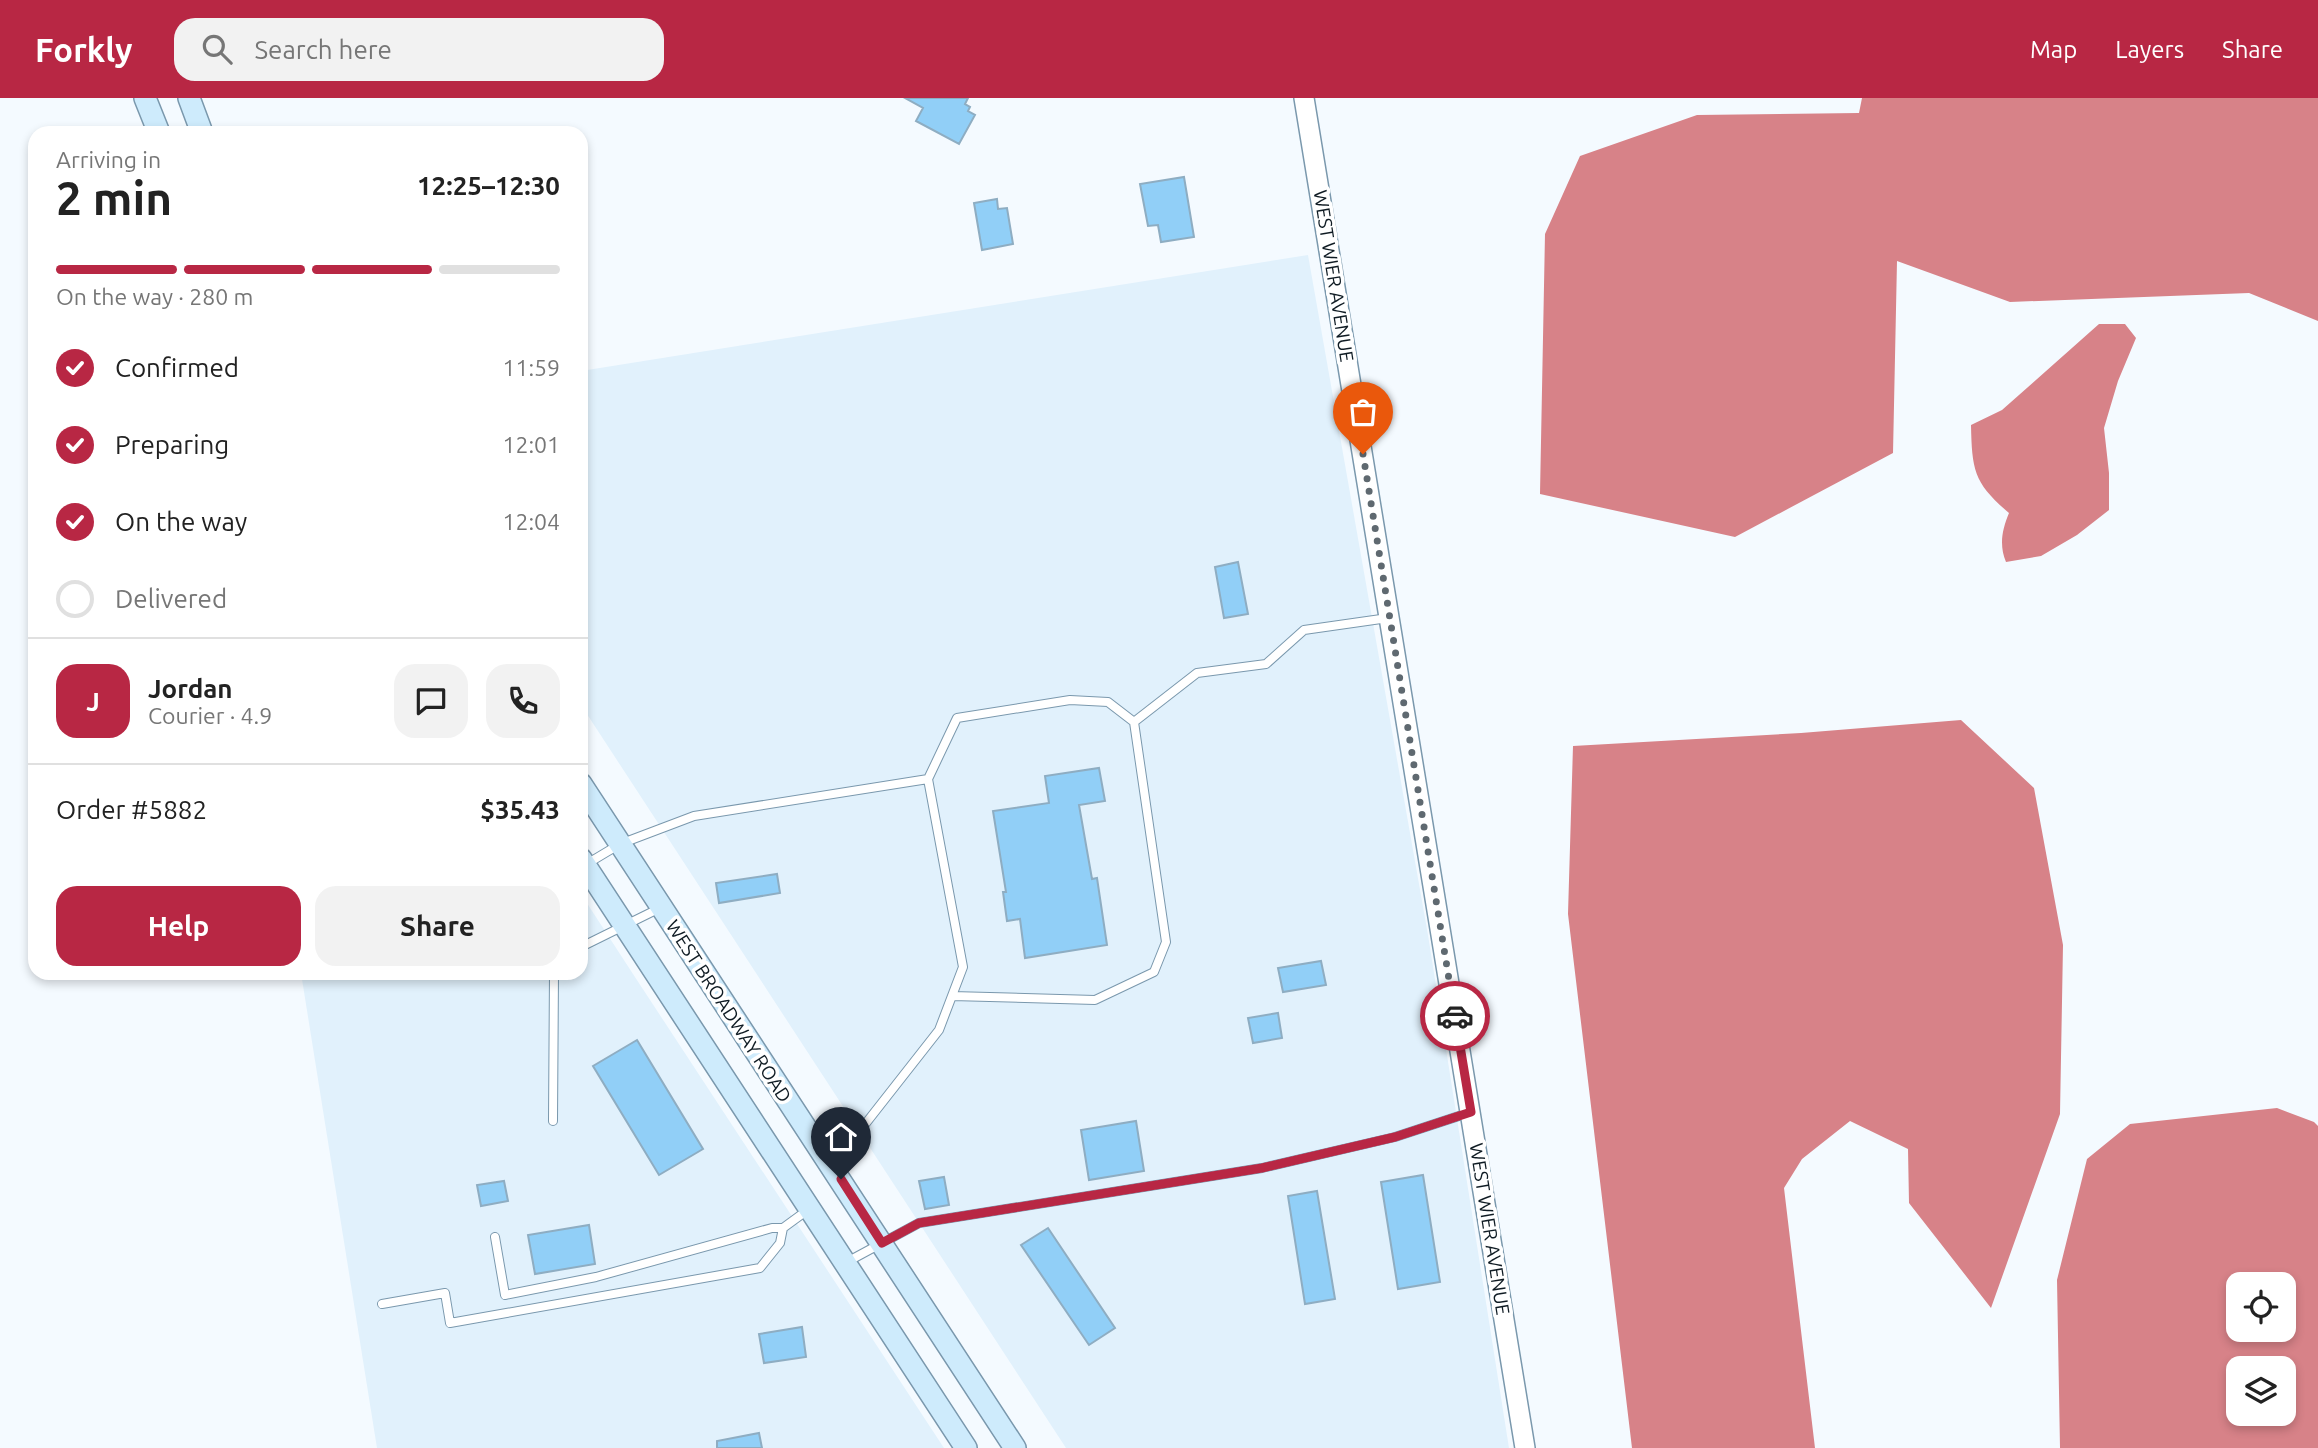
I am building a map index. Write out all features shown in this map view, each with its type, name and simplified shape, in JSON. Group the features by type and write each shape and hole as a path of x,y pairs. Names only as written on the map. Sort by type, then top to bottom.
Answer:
{"main road":[{"path":"145,98 156,126"},
{"path":"189,98 199,126"},
{"name":"WEST BROADWAY ROAD","path":"588,795 1015,1448"},
{"path":"588,870 966,1448"}],"street":[{"name":"WEST WIER AVENUE","path":"1304,98 1525,1448"}],"lane":[{"path":"1134,722 1197,673 1266,664 1304,631 1391,618"},
{"path":"827,1158 859,1132 939,1030 963,967 928,779 957,718 1070,700 1108,702 1134,722 1166,942 1154,972 1095,1000 952,996"},
{"path":"588,860 620,844 694,816 928,779"},
{"path":"588,944 661,907"},
{"path":"553,1121 554,980"},
{"path":"845,1264 919,1223 1262,1168 1395,1137 1471,1112"},
{"path":"495,1237 505,1295 596,1277 772,1228 783,1228 809,1209"},
{"path":"382,1304 444,1293 450,1323 760,1268 780,1243 783,1228"}],"shaded area":[{"path":"1862,98 2318,98 2318,321 2249,293 2010,302 1897,261 1893,453 1735,537 1540,494 1545,234 1580,156 1697,115 1859,113"},
{"path":"1308,255 1428,935 1509,1448 1066,1448 588,716 588,370"},
{"path":"2099,324 2125,324 2136,338 2118,381 2104,428 2109,473 2109,510 2077,535 2041,556 2006,562 2002,538 2009,513 1988,493 1977,475 1972,454 1971,425 2002,410"},
{"path":"1961,720 2034,788 2063,945 2060,1114 1991,1308 1909,1203 1908,1149 1850,1121 1802,1159 1784,1188 1815,1448 1632,1448 1568,914 1573,746 1801,733"},
{"path":"588,905 944,1448 377,1448 302,980 588,980"},
{"path":"2277,1108 2318,1126 2318,1448 2060,1448 2057,1280 2087,1159 2130,1124"}],"building":[{"path":"905,98 968,98 965,104 970,107 968,111 975,115 959,144 916,121 923,108"},
{"path":"1184,177 1194,237 1161,242 1158,225 1148,226 1140,184"},
{"path":"997,199 998,209 1007,208 1013,244 982,250 974,203"},
{"path":"1238,562 1248,614 1224,618 1215,567"},
{"path":"1099,768 1105,801 1079,805 1092,879 1097,878 1107,945 1025,958 1020,919 1007,921 1003,892 1006,892 993,811 1049,803 1045,776"},
{"path":"777,874 780,893 719,903 716,883"},
{"path":"1321,961 1326,985 1283,992 1278,968"},
{"path":"1278,1013 1282,1038 1253,1043 1248,1018"},
{"path":"637,1040 703,1149 659,1175 593,1066"},
{"path":"1136,1121 1144,1171 1089,1180 1081,1130"},
{"path":"1423,1175 1440,1282 1398,1289 1381,1182"},
{"path":"944,1177 949,1205 925,1209 919,1181"},
{"path":"504,1181 508,1201 481,1206 477,1185"},
{"path":"1317,1191 1335,1299 1305,1304 1288,1196"},
{"path":"589,1225 595,1264 535,1274 528,1235"},
{"path":"1048,1228 1115,1328 1089,1345 1021,1245"},
{"path":"802,1327 806,1357 764,1363 759,1334"},
{"path":"759,1433 762,1448 717,1448 717,1441"}],"way so far":[{"path":"1363,454 1455,1016"}],"route":[{"path":"841,1179 882,1243 919,1223 1262,1168 1395,1137 1471,1112 1455,1016"}]}
